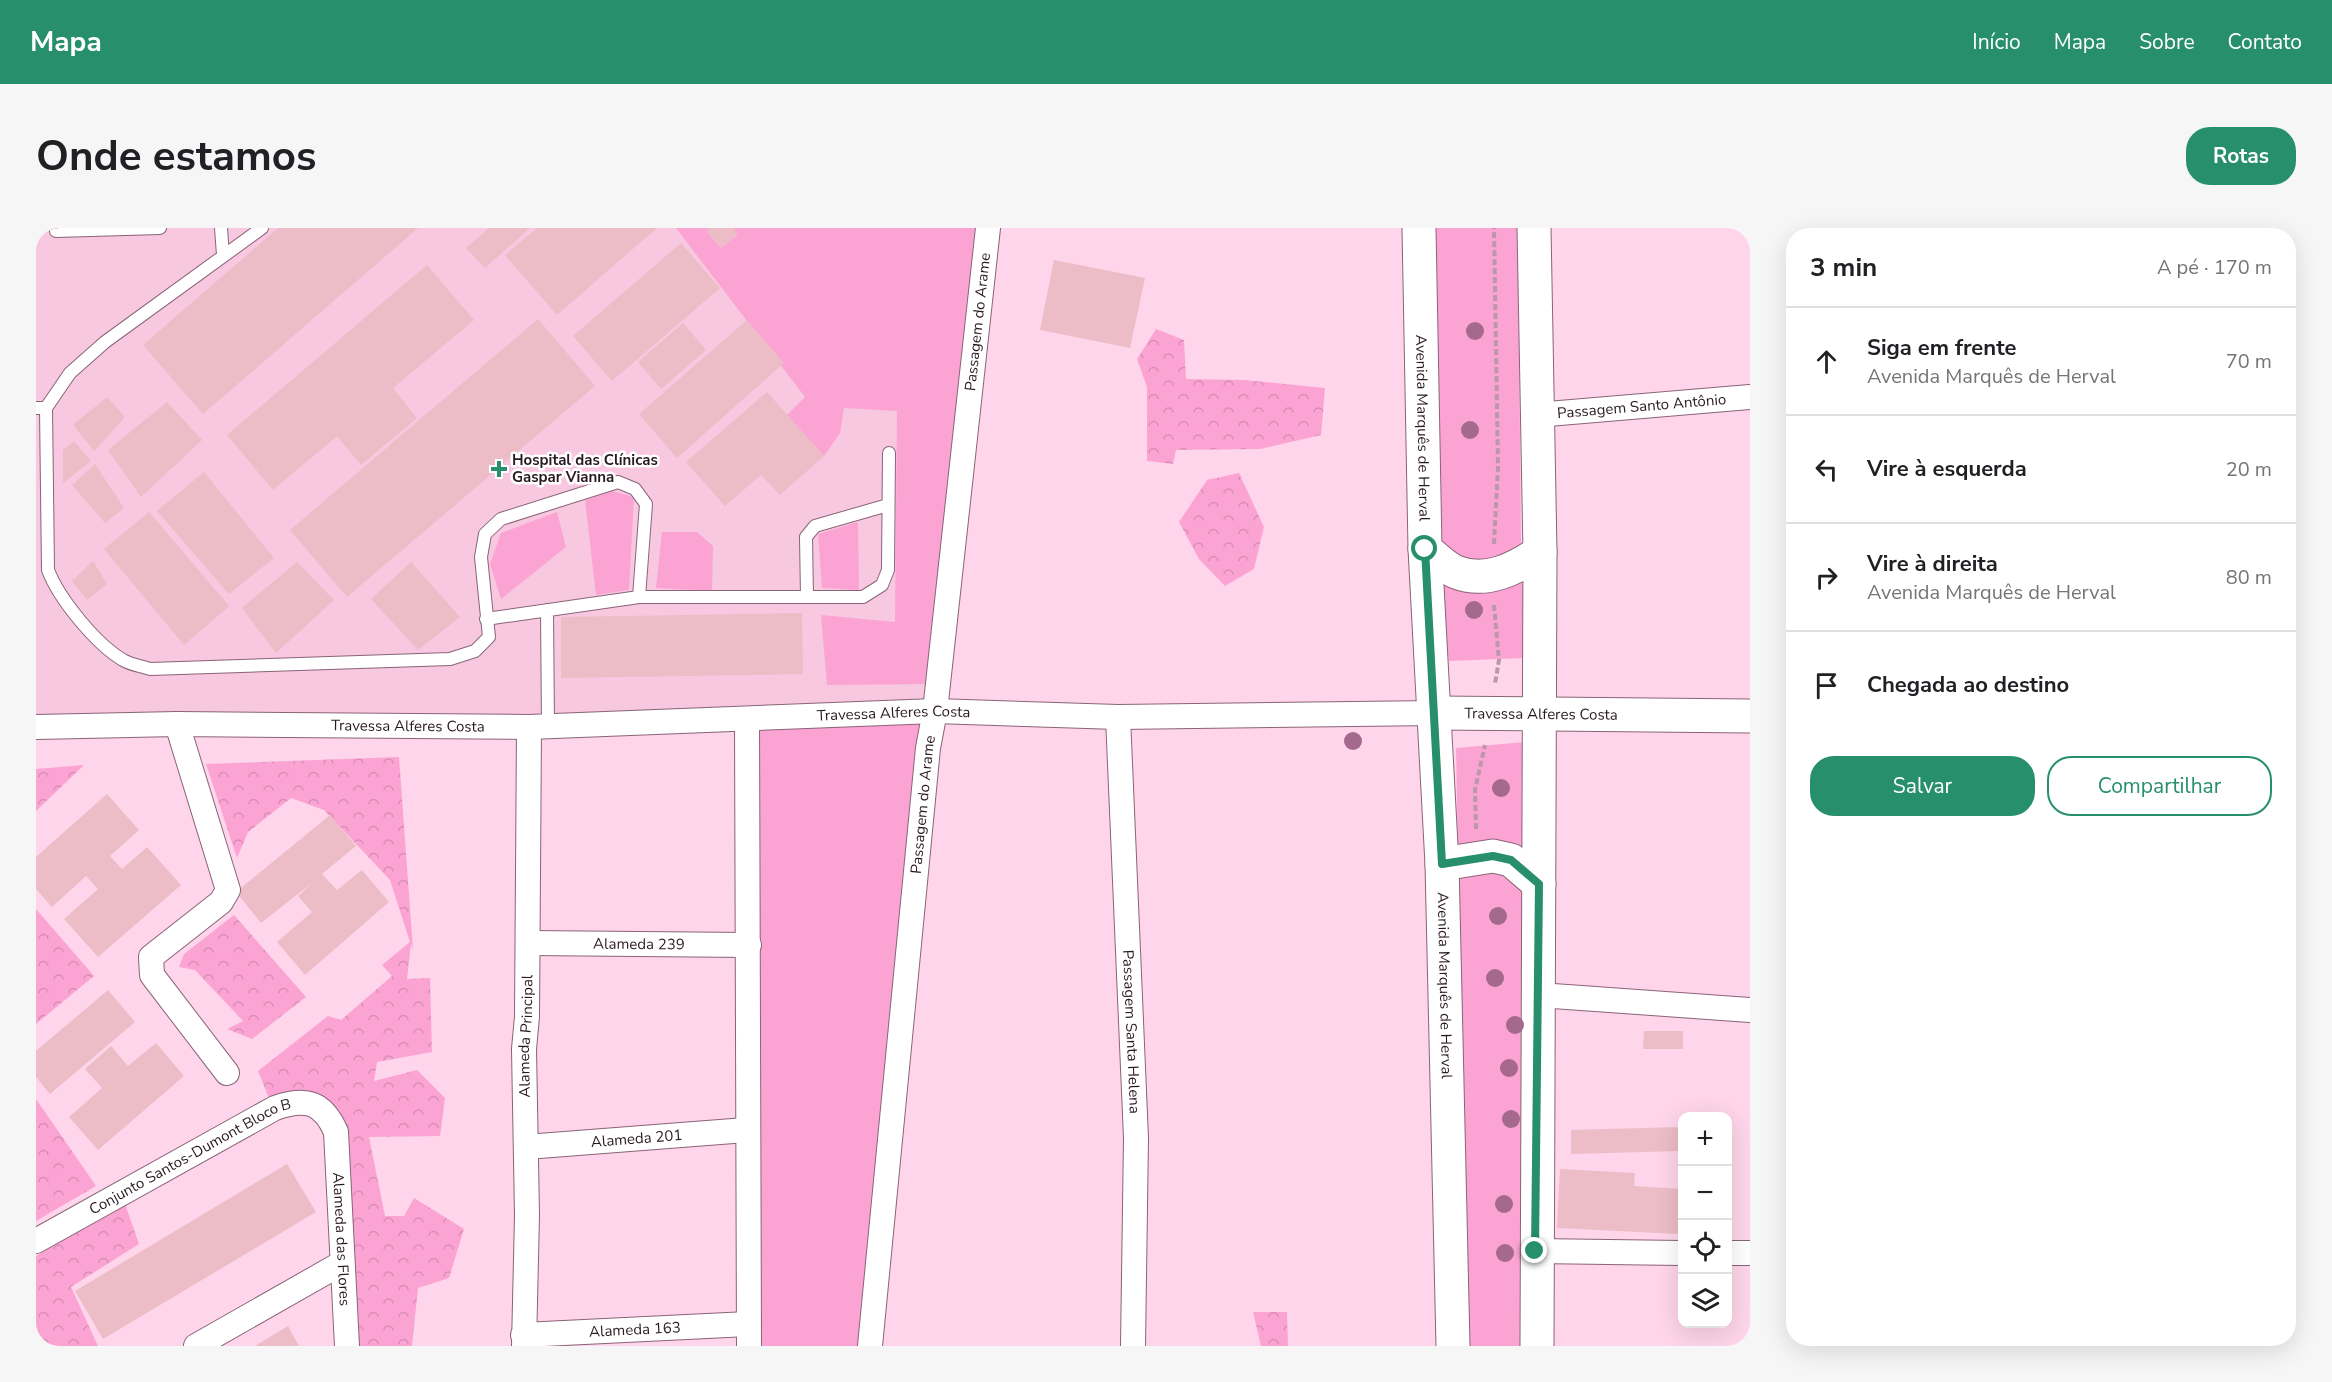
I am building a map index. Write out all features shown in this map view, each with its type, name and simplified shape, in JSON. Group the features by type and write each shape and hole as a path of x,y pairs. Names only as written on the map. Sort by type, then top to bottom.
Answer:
{"main road":[{"name":"Avenida Marquês de Herval","path":"1419,228 1425,549 1436,713 1442,864 1453,1346"},
{"path":"1534,228 1540,552 1539,995 1535,1251 1537,1346"},
{"path":"1425,549 1456,572 1492,577 1514,569 1540,552"},
{"name":"Travessa Alferes Costa","path":"1436,713 1750,716"},
{"path":"1442,864 1493,856 1511,860 1539,884"}],"street":[{"name":"Passagem do Arame","path":"870,1346 926,759 935,711 988,228"},
{"name":"Passagem Santo Antônio","path":"1536,415 1750,397"},
{"name":"Travessa Alferes Costa","path":"36,727 177,724 539,726 935,711 1118,717 1436,713"},
{"name":"Passagem Santa Helena","path":"1118,717 1136,1138 1133,1346"},
{"path":"747,719 748,1335"},
{"path":"177,724 228,890 221,902 151,957 152,975 227,1073"},
{"name":"Alameda Principal","path":"523,1340 526,1147 524,1049 539,726"},
{"name":"Alameda 239","path":"528,943 749,945"},
{"path":"1539,995 1750,1010"},
{"name":"Conjunto Santos-Dumont Bloco B","path":"36,1241 275,1108 291,1102 303,1102 328,1115 336,1132"},
{"name":"Alameda 201","path":"526,1147 746,1130"},
{"name":"Alameda das Flores","path":"336,1132 346,1346"},
{"path":"1535,1251 1678,1253"},
{"path":"1732,1253 1750,1253"},
{"path":"196,1346 342,1263"},
{"name":"Alameda 163","path":"523,1340 748,1335"}],"lane":[{"path":"56,231 160,228"},
{"path":"221,228 223,255"},
{"path":"262,228 105,342 70,373 41,408 48,570 62,601 107,648 124,661 150,669 450,659 475,651 489,637 481,557 484,534 501,519 618,482 635,489 646,504 639,597"},
{"path":"486,619 639,597 863,597 882,585 888,570 889,453"},
{"path":"807,597 806,537 809,531 815,526 888,505"},
{"path":"539,726 547,610"}],"path":[{"path":"1476,858 1475,790 1491,714 1499,660 1492,577 1498,468 1494,228"}],"shaded area":[{"name":"Hospital das Clínicas Gaspar Vianna","path":"36,228 988,228 935,711 36,727"}],"green space":[{"path":"676,228 982,228 932,684 827,685 821,615 895,622 897,411 844,408 840,433 824,456 787,415 805,397"},
{"path":"1434,228 1518,228 1521,549 1499,561 1452,559 1437,537"},
{"path":"1156,329 1184,340 1186,379 1245,380 1325,388 1321,435 1260,449 1176,450 1173,464 1147,461 1147,387 1137,359"},
{"path":"1239,473 1264,527 1254,569 1225,586 1199,559 1179,522 1207,480"},
{"path":"612,491 634,497 629,590 596,595 585,500"},
{"path":"557,512 566,547 501,599 490,564 501,533"},
{"path":"858,522 859,590 822,588 818,534"},
{"path":"662,532 697,532 713,546 712,591 656,588"},
{"path":"1530,566 1524,658 1449,661 1439,571"},
{"path":"935,711 870,1346 749,1346 747,719"},
{"path":"1526,742 1530,865 1458,858 1456,748"},
{"path":"399,757 413,950 411,944 407,979 430,978 432,1052 377,1062 374,1081 417,1070 445,1098 440,1136 369,1137 385,1216 404,1216 414,1198 464,1229 449,1278 418,1288 412,1346 356,1346 344,1129 333,1104 307,1094 269,1098 258,1071 328,1016 341,1020 392,976 382,965 410,942 390,880 324,810 291,798 248,832 237,858 206,764"},
{"path":"84,765 36,811 36,769"},
{"path":"1489,864 1532,887 1528,1346 1461,1346 1456,871"},
{"path":"36,909 94,976 36,1024"},
{"path":"234,915 306,997 252,1039 227,1029 243,1021 195,970 179,967 184,954"},
{"path":"36,1099 96,1186 36,1221"},
{"path":"124,1201 139,1244 71,1287 98,1346 36,1346 36,1256"},
{"path":"1253,1312 1287,1312 1288,1346 1261,1346"}],"building":[{"path":"278,228 418,228 203,414 143,345"},
{"path":"489,228 530,228 485,268 466,248"},
{"path":"537,228 657,228 557,315 505,255"},
{"path":"710,228 733,228 738,235 721,248 706,231"},
{"path":"681,243 720,288 612,381 573,336"},
{"path":"1054,260 1145,278 1130,348 1040,330"},
{"path":"427,265 474,320 393,388 417,418 361,465 337,436 273,490 227,435"},
{"path":"538,319 595,386 347,597 290,530"},
{"path":"747,320 784,363 677,458 639,414"},
{"path":"683,323 706,350 661,389 638,362"},
{"path":"767,392 824,456 780,495 761,475 725,506 686,462"},
{"path":"107,397 125,417 94,451 73,425"},
{"path":"167,402 202,440 141,497 108,450"},
{"path":"74,441 91,461 63,483 63,450"},
{"path":"95,464 124,508 105,523 72,485"},
{"path":"204,472 274,558 229,594 157,511"},
{"path":"149,512 229,606 184,645 104,549"},
{"path":"93,561 107,584 87,600 72,581"},
{"path":"297,562 334,600 276,653 242,608"},
{"path":"411,562 460,617 418,650 371,599"},
{"path":"802,613 803,674 561,678 561,617"},
{"path":"107,794 139,830 110,856 122,869 147,847 181,885 98,957 64,919 98,889 86,876 52,907 36,889 36,857"},
{"path":"330,815 356,846 322,874 337,890 362,870 389,902 305,975 277,942 312,912 298,896 313,882 261,923 236,892"},
{"path":"108,990 135,1022 50,1094 36,1077 36,1051"},
{"path":"1644,1031 1683,1031 1683,1049 1643,1049"},
{"path":"156,1043 184,1076 98,1150 69,1117 102,1088 85,1069 111,1046 128,1066"},
{"path":"1678,1127 1678,1151 1571,1154 1571,1130"},
{"path":"287,1164 316,1212 103,1339 75,1291"},
{"path":"1560,1169 1635,1173 1634,1186 1678,1189 1678,1234 1557,1228"},
{"path":"288,1326 299,1346 255,1346"}],"place":[{"name":"Hospital das Clínicas Gaspar Vianna","path":"499,469"}],"route":[{"path":"1425,549 1436,713 1442,864 1493,856 1511,860 1539,884 1535,1251"}]}
